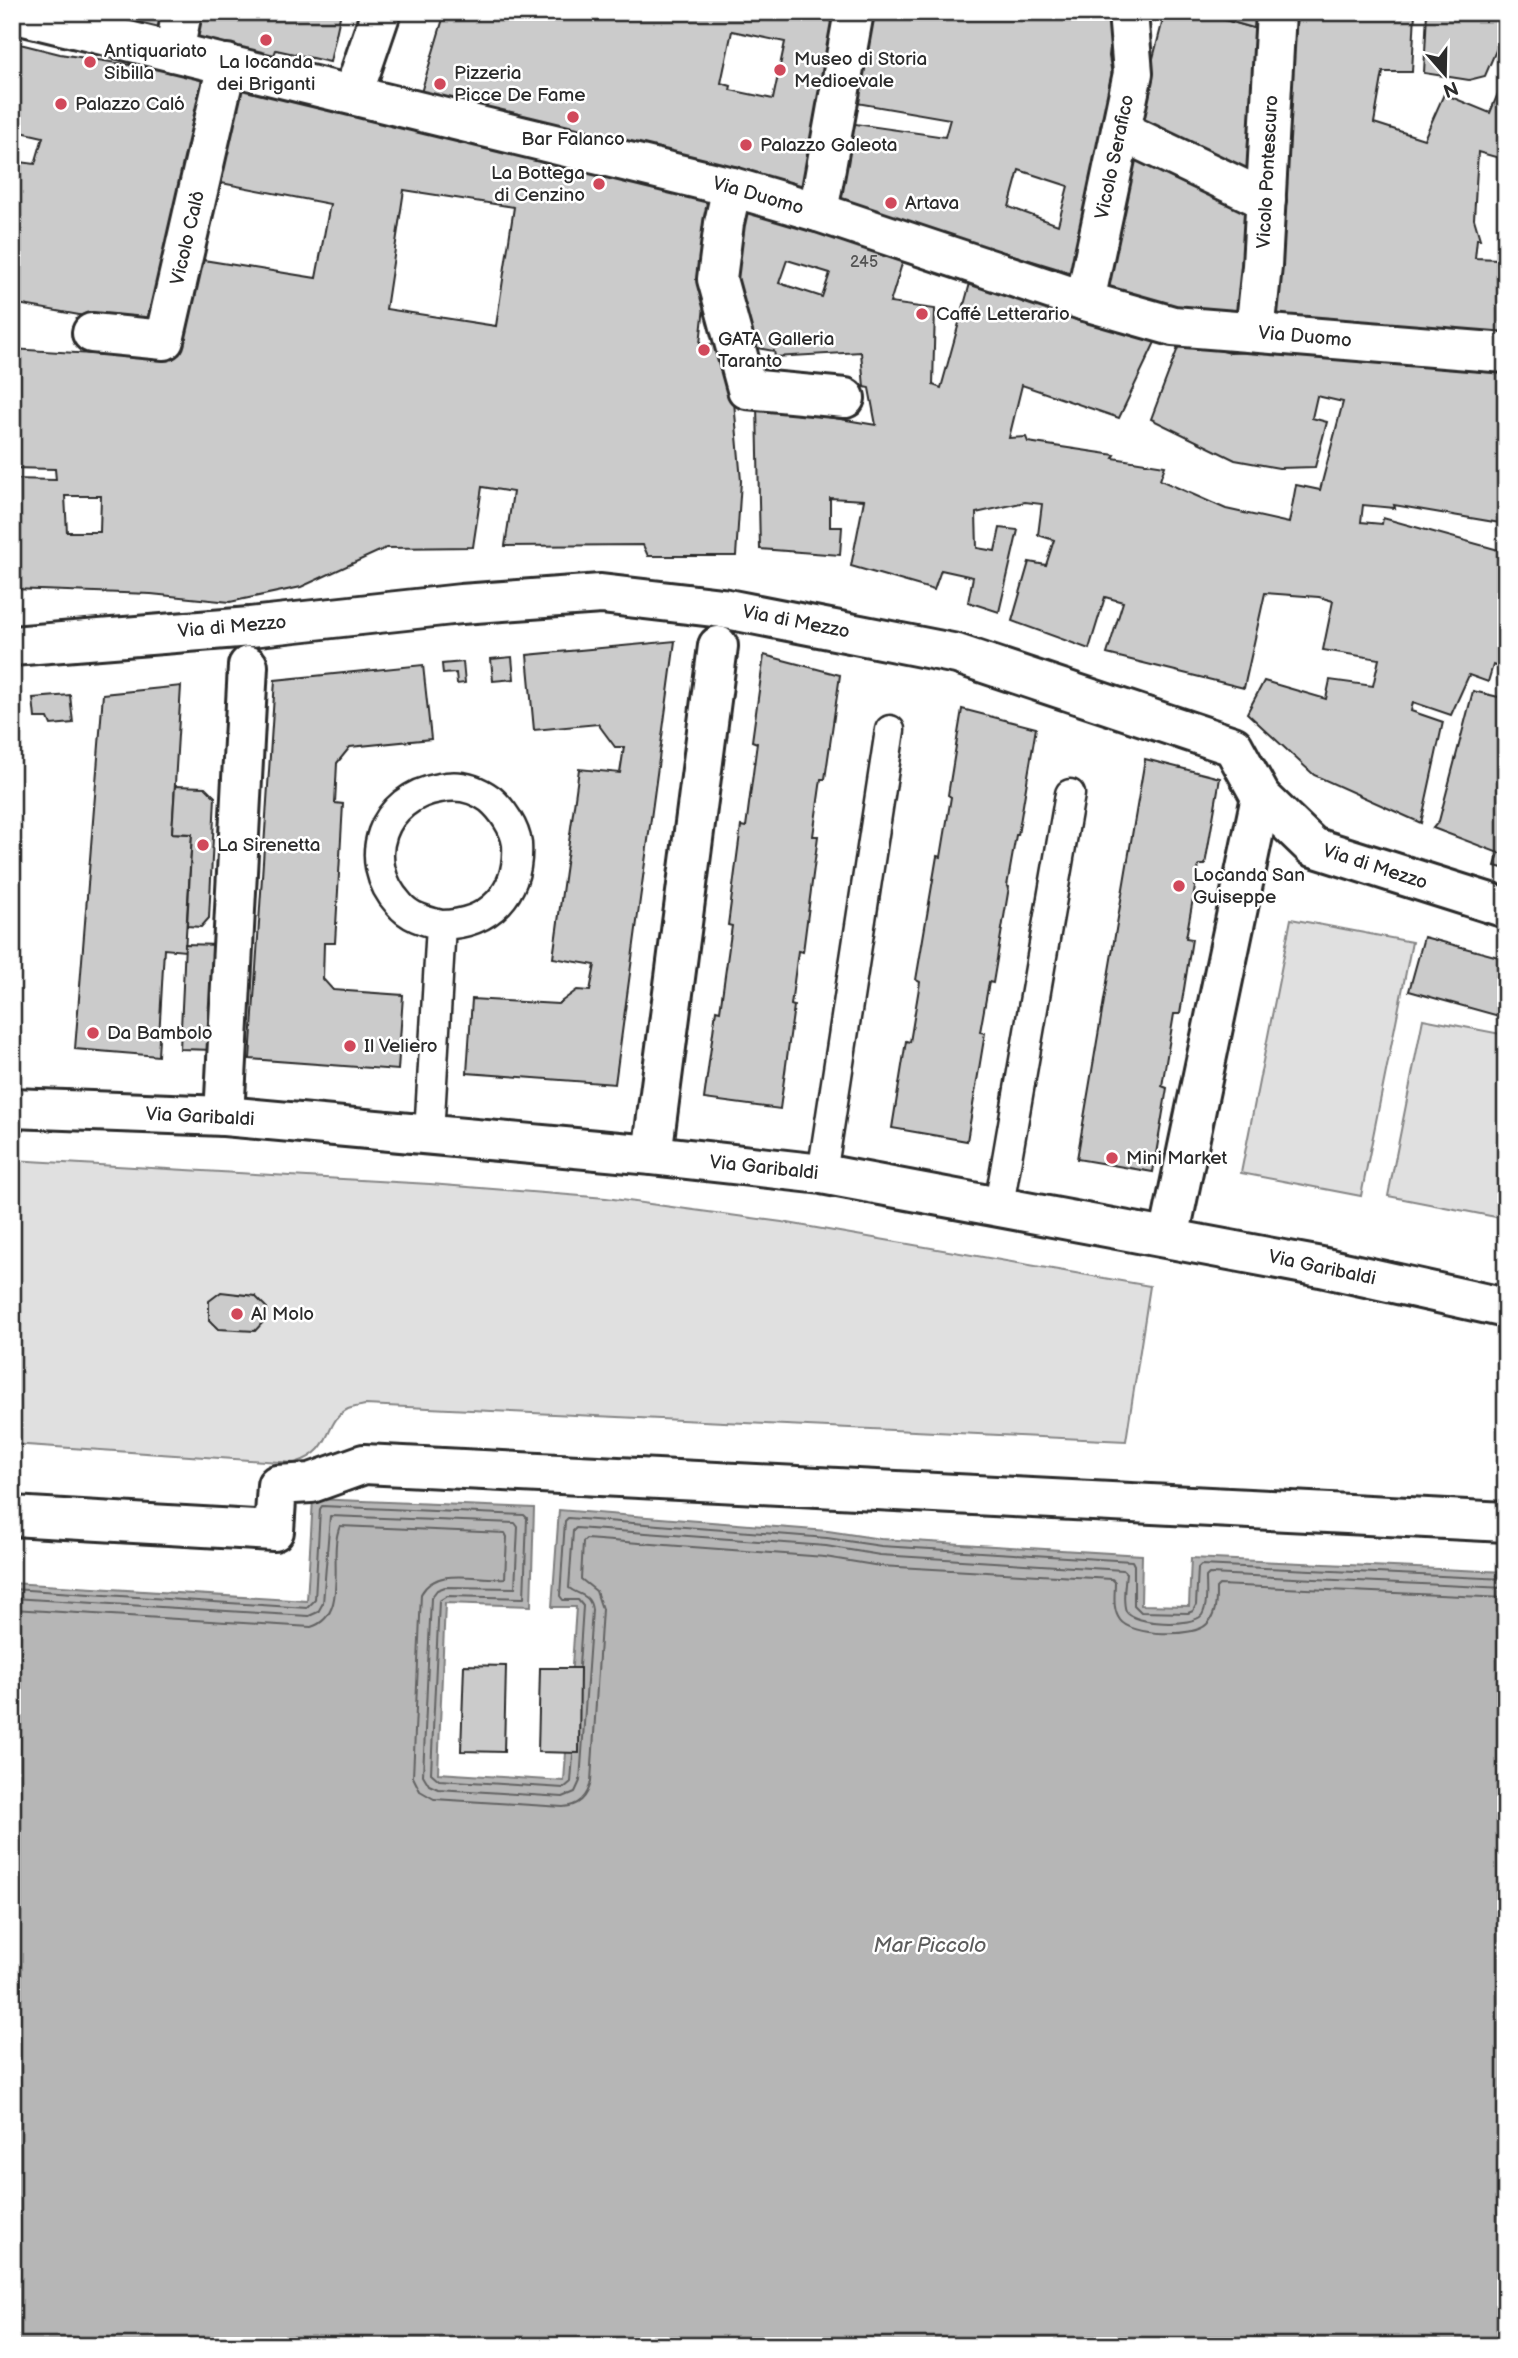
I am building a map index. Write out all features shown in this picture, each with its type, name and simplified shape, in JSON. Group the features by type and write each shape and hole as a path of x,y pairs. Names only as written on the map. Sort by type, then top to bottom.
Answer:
{"street":[{"path":"174,51 182,12"},
{"path":"353,94 381,12"},
{"path":"818,212 853,12"},
{"name":"Vicolo Serafico","path":"1085,301 1133,73 1128,12"},
{"name":"Vicolo Pontescuro","path":"1255,332 1262,266 1276,12"},
{"name":"Via Duomo","path":"12,13 732,187 818,212 1085,301 1173,326 1506,353"},
{"name":"Vicolo Calò","path":"92,333 164,340 227,65"},
{"path":"1121,131 1266,200"},
{"path":"732,187 724,223 717,279 747,389 845,398"},
{"name":"Via di Mezzo","path":"12,646 250,627 461,604 601,594 722,608 957,654 1223,742 1233,746 1261,797 1313,847 1506,908"},
{"path":"652,1155 718,646"},
{"path":"224,1116 248,666"},
{"path":"1169,1238 1261,797"},
{"name":"Via Garibaldi","path":"12,1108 224,1116 652,1155 822,1174 1321,1267 1506,1308"},
{"path":"12,1516 274,1531 277,1485 311,1483 364,1464 1506,1522"}],"lane":[{"path":"822,1174 890,730"},
{"path":"453,785 471,789 498,806 516,836 518,863 508,892 487,913 461,924 441,925 419,919 400,906 382,880 378,857 383,830 405,800 422,790 453,785"},
{"path":"999,1205 1070,794"},
{"path":"429,1135 441,925"}],"shaded area":[{"path":"1291,919 1412,942 1361,1196 1241,1173"},
{"path":"1423,1019 1506,1035 1506,1219 1388,1196"},
{"path":"12,1160 430,1184 606,1198 782,1222 1150,1286 1126,1441 365,1405 348,1409 340,1415 317,1451 295,1463 12,1444"}],"water":[{"name":"Mar Piccolo","path":"313,1499 534,1508 531,1606 445,1603 438,1773 564,1781 576,1607 552,1607 559,1510 828,1531 881,1539 1142,1555 1141,1605 1189,1606 1191,1558 1506,1572 1506,2346 12,2346 12,1583 307,1601"}],"building":[{"path":"108,12 174,12 170,33 107,18"},
{"path":"194,12 341,12 330,62 276,50 273,58 190,41"},
{"path":"445,12 517,12 533,18 532,12 844,12 809,190 420,96","holes":["732,31 785,42 773,99 730,90 731,86 721,83"]},
{"path":"861,12 1114,12 1109,56 1112,75 1082,276 832,200 849,123 945,137 950,119 845,101","holes":["1019,170 1068,186 1058,225 1009,207"]},
{"path":"1165,12 1197,12 1271,33 1262,182 1136,124"},
{"path":"1197,12 1273,12 1271,33"},
{"path":"1283,12 1415,12 1412,72 1383,72 1374,123 1424,139 1444,94 1490,113 1506,74 1506,160 1478,152 1474,219 1480,239 1477,239 1475,258 1498,259 1500,270 1506,270 1506,337 1269,323"},
{"path":"1427,12 1506,12 1506,27 1485,76 1469,80 1424,73"},
{"path":"12,42 60,54 206,77 152,328 12,303 12,161 35,164 43,137 12,130"},
{"path":"236,80 716,194 700,344 729,345 741,481 736,556 648,556 643,545 505,546 513,492 482,487 473,547 386,548 301,587 230,602 151,594 12,589 12,479 56,480 55,469 12,468 12,349 173,359 197,259 316,278 330,204 211,181","holes":["404,190 514,207 496,326 386,309","65,496 101,496 100,532 67,532"]},
{"path":"1131,152 1255,208 1237,321 1097,287"},
{"path":"740,207 905,254 890,303 935,309 933,385 941,388 972,276 1157,338 1119,418 1022,385 1009,438 1026,437 1028,442 1115,455 1113,458 1165,466 1160,480 1226,509 1289,523 1296,485 1320,490 1343,402 1317,396 1312,418 1327,422 1315,467 1279,468 1235,460 1151,419 1181,340 1230,353 1259,352 1443,363 1506,372 1506,524 1394,505 1395,508 1363,505 1361,522 1382,524 1383,518 1506,552 1506,670 1493,665 1488,682 1469,675 1451,715 1413,702 1411,711 1443,722 1421,823 1314,775 1247,713 1264,681 1326,699 1330,680 1373,686 1379,659 1323,650 1333,601 1319,597 1265,593 1244,688 1107,654 1123,602 1105,597 1089,649 1012,621 1029,562 1046,565 1054,540 1038,535 1042,504 1025,502 976,513 977,548 995,551 1000,528 1018,530 999,612 968,602 973,577 941,570 934,590 851,566 864,500 830,498 830,527 842,527 840,555 760,549 757,405 876,425 869,388 864,387 861,352 775,357 774,351 741,345 732,320","holes":["787,260 830,273 822,297 779,283"]},
{"path":"675,641 615,1084 467,1073 472,999 558,1004 577,990 590,991 595,965 553,958 579,769 620,773 624,747 615,747 598,724 534,730 527,655"},
{"path":"764,655 840,675 825,779 821,779 813,836 818,836 803,952 798,951 791,1005 794,1006 780,1109 704,1099 716,1010 720,1011 732,926 728,925 741,826 746,827 757,743 752,741"},
{"path":"512,657 514,679 493,681 491,659"},
{"path":"463,662 465,683 457,684 456,673 443,674 442,664"},
{"path":"423,665 431,739 350,747 337,763 335,803 343,804 335,943 324,943 323,979 333,990 403,995 398,1070 250,1059 275,680"},
{"path":"181,686 172,833 192,834 185,951 164,949 158,1056 75,1049 103,694"},
{"path":"1473,691 1503,698 1506,692 1506,869 1495,866 1499,853 1433,828 1439,821"},
{"path":"70,695 73,723 51,725 48,718 35,718 33,698"},
{"path":"962,709 1036,728 1007,886 1009,887 993,983 989,982 980,1032 985,1033 967,1141 892,1128 906,1041 910,1042 920,982 916,980 937,856 941,857"},
{"path":"1145,759 1220,778 1205,865 1199,865 1186,938 1192,939 1180,1014 1174,1014 1162,1086 1167,1088 1153,1172 1077,1159"},
{"path":"175,786 205,787 215,797 209,918 201,927 187,926 192,834 172,833"},
{"path":"1424,937 1506,959 1506,1018 1409,991"},
{"path":"185,944 219,945 214,1050 180,1049"},
{"name":"Al Molo","path":"221,1292 255,1296 267,1308 265,1320 255,1331 218,1329 209,1320 209,1301"},
{"path":"464,1665 506,1666 504,1752 461,1751"},
{"path":"540,1668 580,1668 579,1753 538,1752"}],"place":[{"name":"La locanda dei Briganti","path":"266,40"},
{"name":"Antiquariato Sibilla","path":"90,62"},
{"name":"Museo di Storia Medioevale","path":"780,70"},
{"name":"Pizzeria Picce De Fame","path":"440,84"},
{"name":"Palazzo Caló","path":"61,104"},
{"name":"Bar Falanco","path":"573,117"},
{"name":"Palazzo Galeota","path":"746,145"},
{"name":"La Bottega di Cenzino","path":"599,184"},
{"name":"Artava","path":"891,203"},
{"name":"Caffé Letterario","path":"922,314"},
{"name":"GATA Galleria Taranto","path":"704,350"},
{"name":"La Sirenetta","path":"203,845"},
{"name":"Locanda San Guiseppe","path":"1179,886"},
{"name":"Da Bambolo","path":"93,1033"},
{"name":"Il Veliero","path":"350,1046"},
{"name":"Mini Market","path":"1112,1158"},
{"name":"Al Molo","path":"237,1314"}]}
